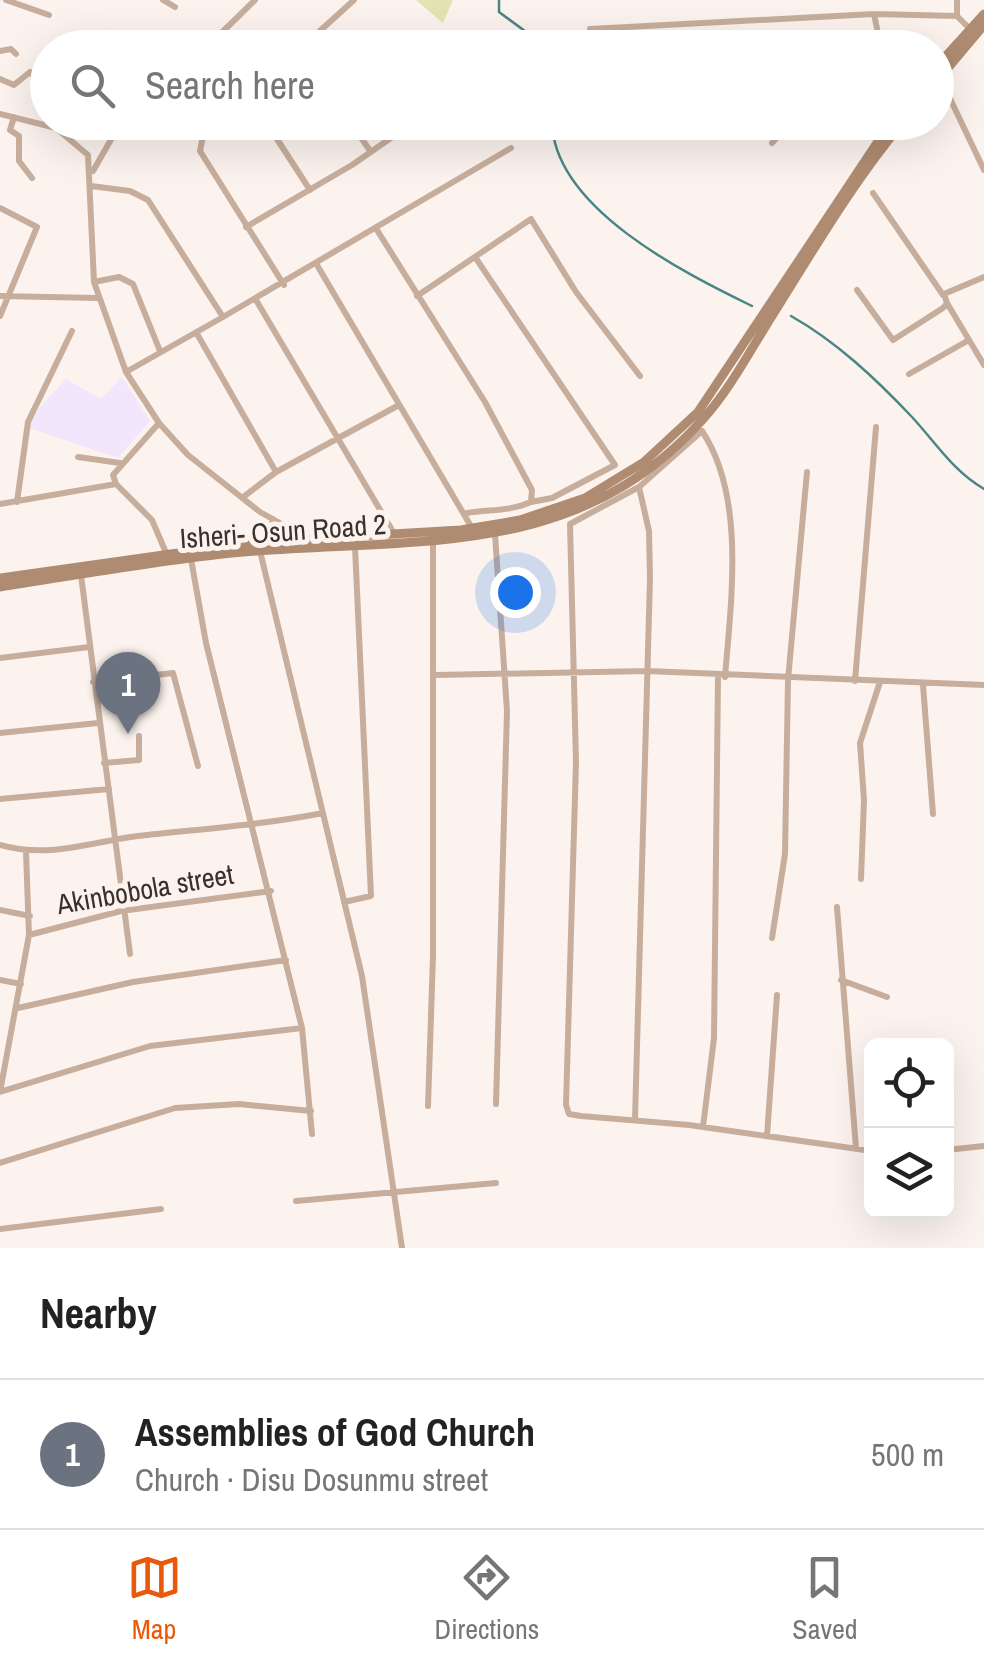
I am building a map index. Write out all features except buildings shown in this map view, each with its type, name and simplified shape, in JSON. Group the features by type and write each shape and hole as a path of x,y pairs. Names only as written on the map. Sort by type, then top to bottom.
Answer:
{"main road":[{"path":"954,52 984,14"},
{"path":"954,56 984,25"},
{"path":"565,510 615,483 698,412 879,140"},
{"path":"307,543 473,529 565,510 619,490 705,417 891,140"},
{"name":"Isheri- Osun Road 2","path":"0,587 265,547 307,543 355,548 434,543 495,534 565,510"},
{"path":"0,578 167,554 265,547"}],"street":[{"path":"6,0 49,15"},
{"path":"163,0 174,8"},
{"path":"224,30 255,0"},
{"path":"321,30 354,0"},
{"path":"957,0 957,16 970,30"},
{"path":"590,28 874,14 957,16"},
{"path":"874,14 877,30"},
{"path":"0,50 11,49 16,54"},
{"path":"0,80 14,85 30,72"},
{"path":"954,106 984,170"},
{"path":"0,114 30,120"},
{"path":"14,117 10,130 19,136 20,161 32,178"},
{"path":"74,140 88,155 92,172"},
{"path":"109,140 92,172 90,186 94,282 126,372 158,423 242,498 307,543"},
{"path":"202,140 200,151 284,285"},
{"path":"278,140 310,190"},
{"path":"363,140 371,152"},
{"path":"246,227 388,140"},
{"path":"772,144 776,140"},
{"path":"976,150 984,145"},
{"path":"126,372 284,285 511,148"},
{"path":"90,186 130,192 148,200 222,317"},
{"path":"872,193 945,299 984,365"},
{"path":"0,208 37,227 4,298 0,316"},
{"path":"417,296 532,220 576,292 640,376"},
{"path":"377,230 520,463 532,490 531,502"},
{"path":"466,512 507,510 562,494 615,466 475,257"},
{"path":"317,265 473,529"},
{"path":"94,282 120,276 133,284 160,351"},
{"path":"857,290 892,340 945,299 984,277"},
{"path":"4,298 97,298"},
{"path":"256,300 396,536"},
{"path":"17,502 28,422 72,331"},
{"path":"196,332 276,472"},
{"path":"909,374 969,340"},
{"path":"242,498 276,472 399,405"},
{"path":"158,423 120,462 113,475 116,484 152,520 167,554"},
{"path":"855,681 876,427"},
{"path":"703,1127 714,1038 721,676 729,530 715,450 702,431 639,487 570,524 575,672 566,1105 569,1114 580,1116 703,1127 864,1150"},
{"path":"78,457 120,462"},
{"path":"772,938 785,854 788,680 807,472"},
{"path":"0,504 116,484"},
{"path":"635,1119 650,531 639,487"},
{"path":"272,518 265,547 379,1066 402,1248"},
{"path":"495,534 507,710 496,1104"},
{"path":"428,1106 434,543"},
{"path":"344,902 371,896 355,548"},
{"path":"191,559 206,642 302,1028 312,1134"},
{"path":"82,574 98,723 116,839 121,910 130,954"},
{"path":"0,658 90,647"},
{"path":"435,676 647,672 984,686"},
{"path":"93,682 173,674 198,766"},
{"path":"861,879 864,800 860,743 880,682"},
{"path":"922,685 933,814"},
{"path":"0,733 98,723"},
{"path":"104,763 139,760 139,736"},
{"path":"0,799 108,790"},
{"path":"0,845 50,853 116,839 323,813"},
{"path":"26,852 29,935 0,1092 150,1046 302,1028"},
{"name":"Akinbobola street","path":"29,935 121,910 270,891"},
{"path":"837,907 856,1148"},
{"path":"0,910 30,916"},
{"path":"18,1008 133,982 286,960"},
{"path":"0,980 21,984"},
{"path":"841,980 888,996"},
{"path":"767,1136 777,994"},
{"path":"0,1049 9,1051"},
{"path":"0,1163 175,1108 238,1104 312,1110"},
{"path":"954,1149 984,1146"},
{"path":"296,1202 496,1183"},
{"path":"0,1229 161,1209"}],"shaded area":[{"path":"122,377 150,421 118,458 29,428 38,409 66,379 101,399"}],"green space":[{"path":"416,0 453,0 443,23"}],"waterway":[{"path":"499,0 499,12 524,30"},
{"path":"555,140 558,153 575,182 627,234 659,256 752,306"},
{"path":"791,316 870,375 954,465 984,489"}],"place":[{"name":"Assemblies of God Church","path":"128,734"}]}
